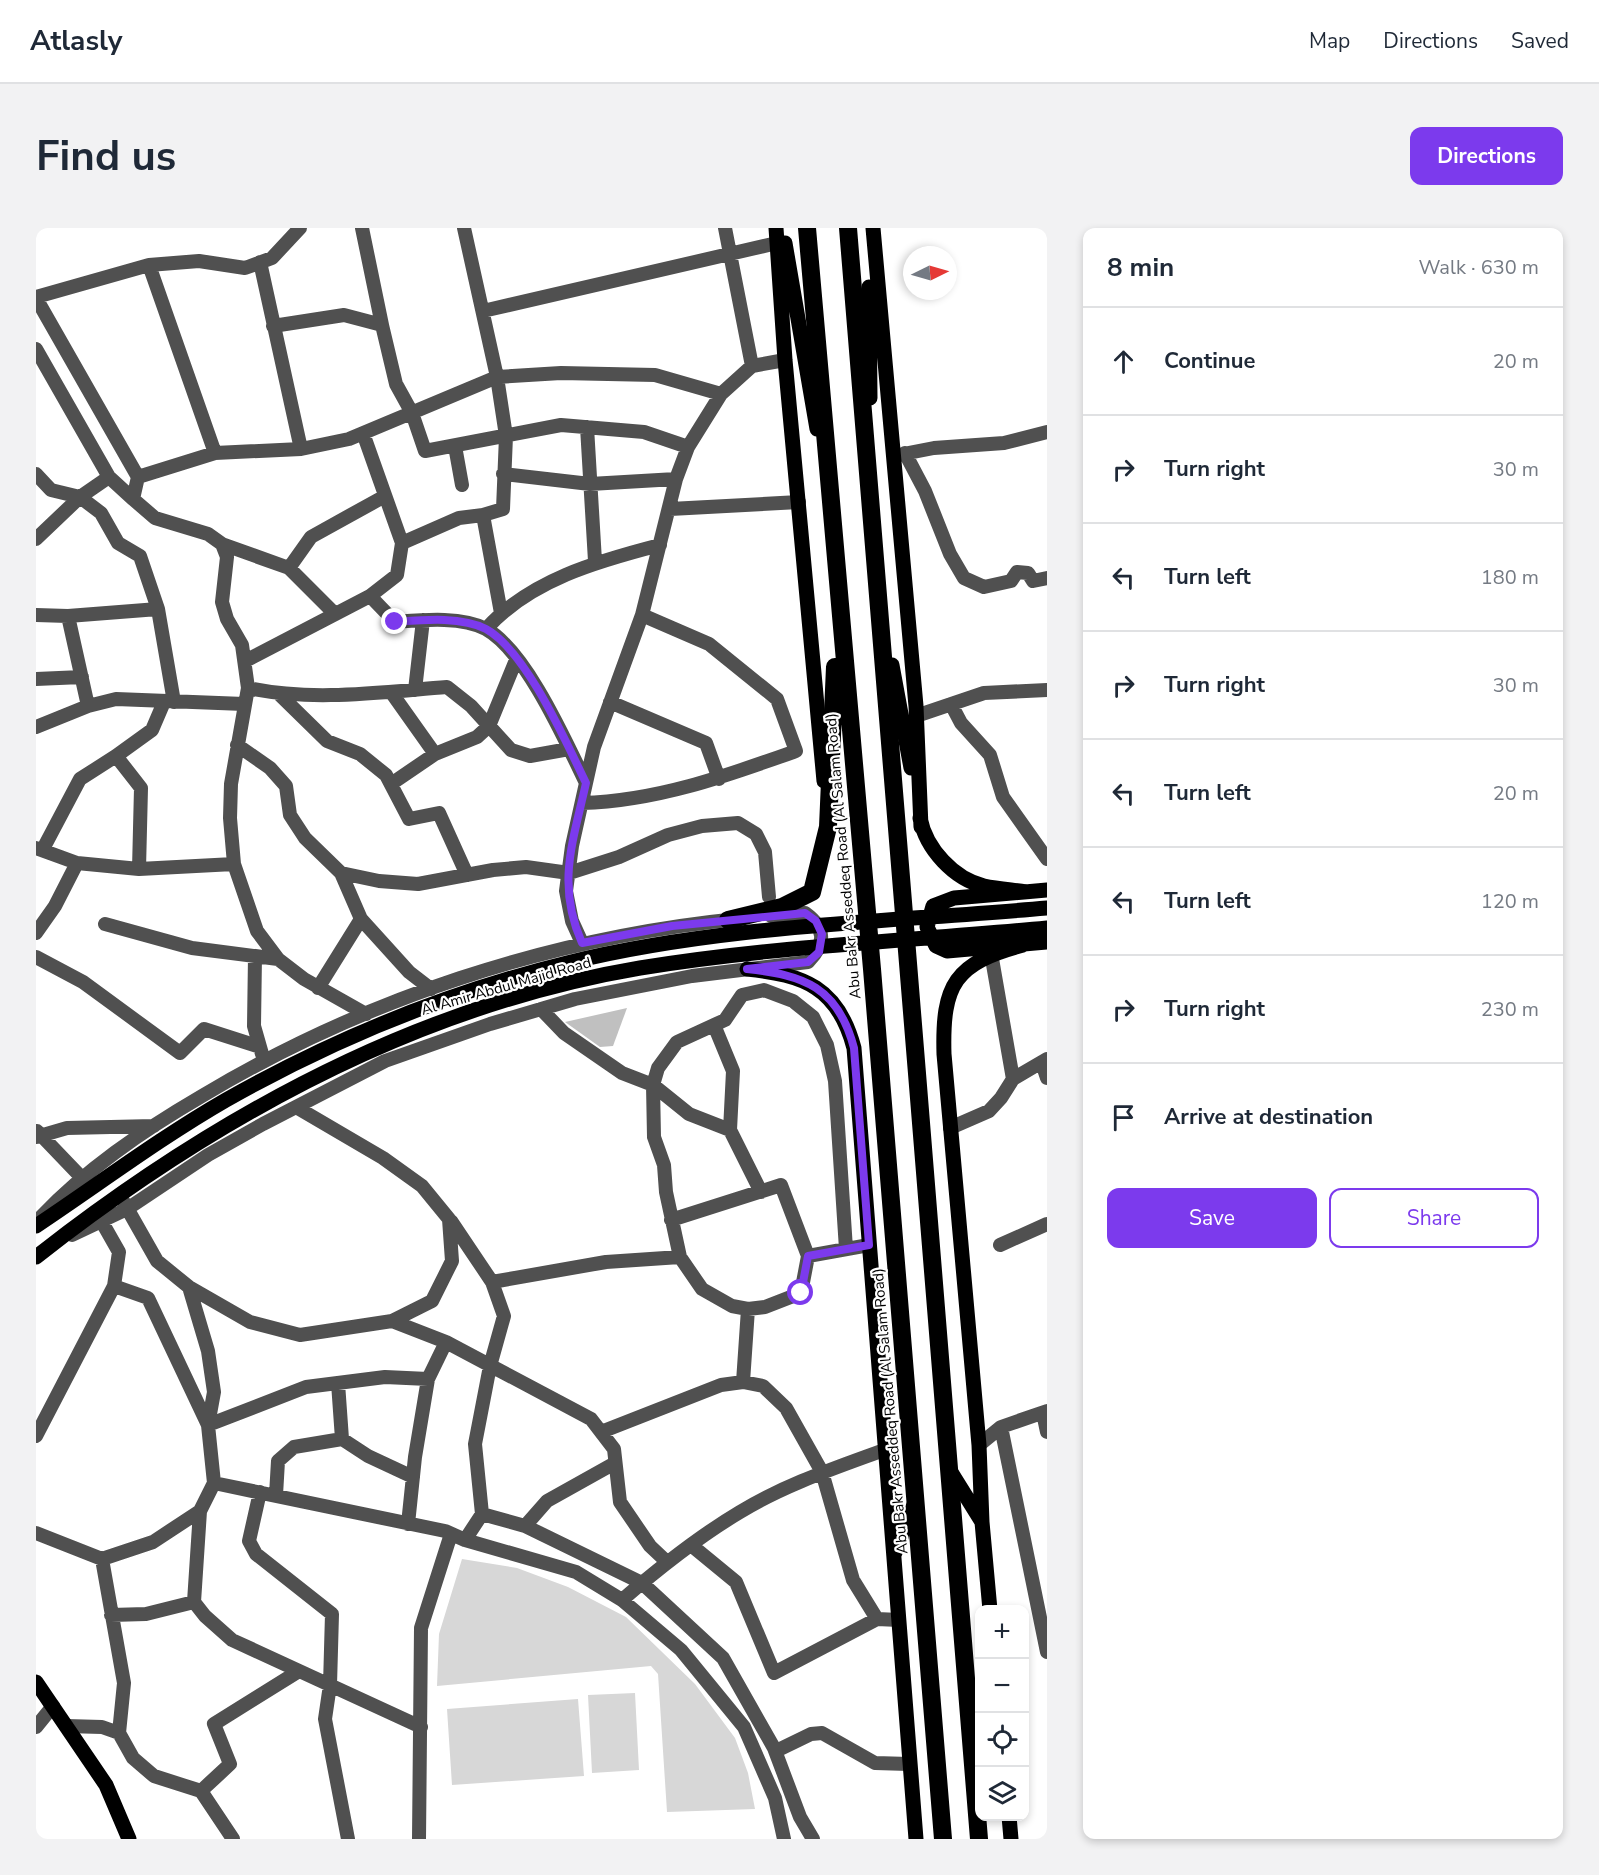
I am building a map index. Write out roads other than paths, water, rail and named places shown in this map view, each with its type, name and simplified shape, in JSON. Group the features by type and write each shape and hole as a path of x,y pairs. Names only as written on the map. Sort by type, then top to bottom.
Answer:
{"highway":[{"name":"Abu Bakr Asseddeq Road (Al Salam Road)","path":"807,228 943,1839"},
{"path":"848,228 880,597 946,1465 979,1839"},
{"path":"728,920 782,906 812,892 828,827 838,600"}],"main road":[{"path":"868,228 872,497"},
{"path":"873,228 899,455 921,827"},
{"path":"778,233 830,504"},
{"path":"778,233 785,360 828,827"},
{"path":"880,597 921,827 934,850 953,871 983,886 1026,892"},
{"path":"1047,890 954,898 933,906 927,927 936,946 947,951 1047,942"},
{"name":"Al Amir Abdul Majid Road","path":"36,1224 169,1135 226,1100 379,1025 473,991 568,962 760,931 1047,908"},
{"name":"Al Amir Abdul Majid Road","path":"36,1257 98,1216 118,1194 201,1139 285,1090 417,1030 482,1008 566,984 637,969 738,954 1047,928"},
{"path":"990,1605 982,1522 980,1445 950,1128 943,1017 950,993 967,967 991,953 1023,945"},
{"path":"747,969 783,973 806,981 826,996 840,1013 849,1029 854,1048 916,1839"},
{"path":"946,1465 982,1522"},
{"path":"893,1558 916,1499"},
{"path":"36,1682 106,1785 129,1839"},
{"path":"1009,1821 1011,1839"}],"street":[{"path":"133,499 138,477 36,297 149,265 199,261 245,268 272,258 300,228"},
{"path":"362,228 396,384 412,413 425,452 561,425 644,432 688,447"},
{"path":"402,543 459,518 483,515 503,509 506,436 483,311 464,228"},
{"path":"725,228 752,366"},
{"path":"483,311 730,254 778,233"},
{"path":"260,262 301,449"},
{"path":"149,265 215,453"},
{"path":"273,327 344,315 382,325"},
{"path":"36,349 109,477 133,499 155,518 208,534 222,544 289,568 335,614"},
{"path":"582,943 572,921 566,891 586,783 594,747 642,615 676,479 688,447 721,394 752,366 785,360"},
{"path":"138,477 215,453 301,449 363,433 496,377 561,373 655,375 721,394"},
{"path":"587,427 595,561"},
{"path":"1040,580 1028,573 1017,572 1011,581 984,587 964,578 950,554 928,500 899,455 934,448 1004,443 1047,432"},
{"path":"245,661 370,596 397,576 402,543 363,433"},
{"path":"455,446 462,484"},
{"path":"36,474 51,490 80,497 101,513 118,543 140,556 158,609 169,702 152,730 81,779 40,848 76,863 139,869 234,864"},
{"path":"503,474 590,483 676,479"},
{"path":"36,539 80,497 109,477"},
{"path":"289,568 311,537 385,496"},
{"path":"670,509 799,502"},
{"path":"483,515 501,613"},
{"path":"222,544 227,557 228,570 222,602 227,619 242,645 248,688 230,796 234,864 257,931 278,959 318,988 366,1014"},
{"path":"486,629 501,613 558,579 595,561 660,545"},
{"path":"370,596 395,622 434,619 486,629 508,649 532,682 586,783"},
{"path":"36,615 68,616 158,609"},
{"path":"582,803 621,802 719,779 796,750 777,699 709,644 642,615"},
{"path":"68,616 88,706"},
{"path":"415,690 423,620"},
{"path":"391,784 435,754 477,737 489,726 516,660"},
{"path":"36,679 82,677"},
{"path":"248,688 280,695 391,692 447,687 471,706 511,750 530,756 569,749"},
{"path":"916,716 984,693 1047,690"},
{"path":"391,692 435,754"},
{"path":"280,695 327,741 360,754 386,775 409,819 439,813 467,875"},
{"path":"36,728 88,706 116,699 244,704"},
{"path":"610,702 706,743 719,779"},
{"path":"951,704 969,733 986,749 1003,797 1047,859"},
{"path":"237,746 270,768 286,786 290,814 305,838 341,873 361,919 409,972 431,988"},
{"path":"116,756 141,788 139,869"},
{"path":"341,873 379,881 418,884 526,867 569,873 619,857 668,835 702,826 738,823 756,834 765,852 769,897"},
{"path":"36,933 55,906 76,863"},
{"path":"36,1224 82,1178 262,1053 431,988 582,943 672,926 805,913 816,921 822,934 819,952 808,962 692,976 575,999 385,1062 208,1155 127,1209 98,1216 119,1252 114,1286 36,1436"},
{"path":"318,988 361,919"},
{"path":"105,924 192,948 278,959"},
{"path":"991,953 1012,1080"},
{"path":"255,956 254,1026 262,1053"},
{"path":"36,957 83,982 180,1053 204,1029 262,1053"},
{"path":"671,1220 781,1185 808,1256 801,1293 765,1307 748,1309 732,1306 702,1289 680,1257 671,1220 664,1165 654,1137 653,1085 658,1068 677,1042 724,1020 742,995 764,990 793,1001 813,1017 827,1045 835,1081 846,1249"},
{"path":"540,1009 564,1033 622,1072 653,1085 689,1114 730,1130"},
{"path":"714,1025 732,1071 730,1130 761,1192"},
{"path":"950,1128 989,1111 1001,1098 1012,1080 1044,1061 1047,1078"},
{"path":"296,1107 383,1158 422,1186 449,1219 492,1282 504,1316 490,1365 475,1444 482,1514 465,1540"},
{"path":"38,1134 67,1128 154,1126"},
{"path":"38,1134 82,1178"},
{"path":"118,1194 157,1261 189,1287 250,1322 300,1335 392,1321 432,1301 452,1261 449,1219"},
{"path":"999,1245 1047,1224"},
{"path":"808,1256 869,1245"},
{"path":"492,1282 606,1262 680,1257"},
{"path":"114,1286 148,1298 208,1425"},
{"path":"189,1287 208,1351 214,1392 208,1425 214,1483 200,1511 194,1602 205,1616 232,1640 421,1727"},
{"path":"743,1382 748,1309"},
{"path":"392,1321 446,1342 591,1419 614,1449 620,1502 650,1546 667,1562"},
{"path":"408,1524 428,1379 446,1342"},
{"path":"208,1425 306,1387 386,1377 428,1379"},
{"path":"601,1432 720,1385 743,1382 763,1386 786,1408 822,1472 853,1580 877,1619"},
{"path":"338,1383 342,1439"},
{"path":"980,1445 1001,1427 1045,1412 1047,1432"},
{"path":"1001,1427 1046,1646"},
{"path":"276,1495 278,1461 294,1447 342,1439 368,1456 413,1477"},
{"path":"622,1600 667,1562 740,1511 822,1472 884,1450"},
{"path":"525,1526 547,1501 615,1463"},
{"path":"214,1483 451,1534 576,1572 622,1600 681,1650 744,1727 775,1798 784,1839"},
{"path":"260,1492 249,1540 256,1554 332,1614 330,1685 325,1719 348,1839"},
{"path":"36,1533 102,1559 153,1542 200,1511"},
{"path":"482,1514 525,1526 642,1583 723,1658 776,1751 800,1817 813,1839"},
{"path":"420,1839 421,1628 451,1534"},
{"path":"691,1545 736,1582 774,1672 877,1619 899,1620"},
{"path":"102,1559 124,1683 118,1733 133,1758 154,1776 201,1791 233,1839"},
{"path":"111,1615 146,1614 194,1602"},
{"path":"201,1791 230,1764 214,1724 299,1671"},
{"path":"36,1727 53,1706"},
{"path":"66,1725 102,1727 118,1733"},
{"path":"776,1751 811,1734 822,1733 875,1763 909,1764"}]}
